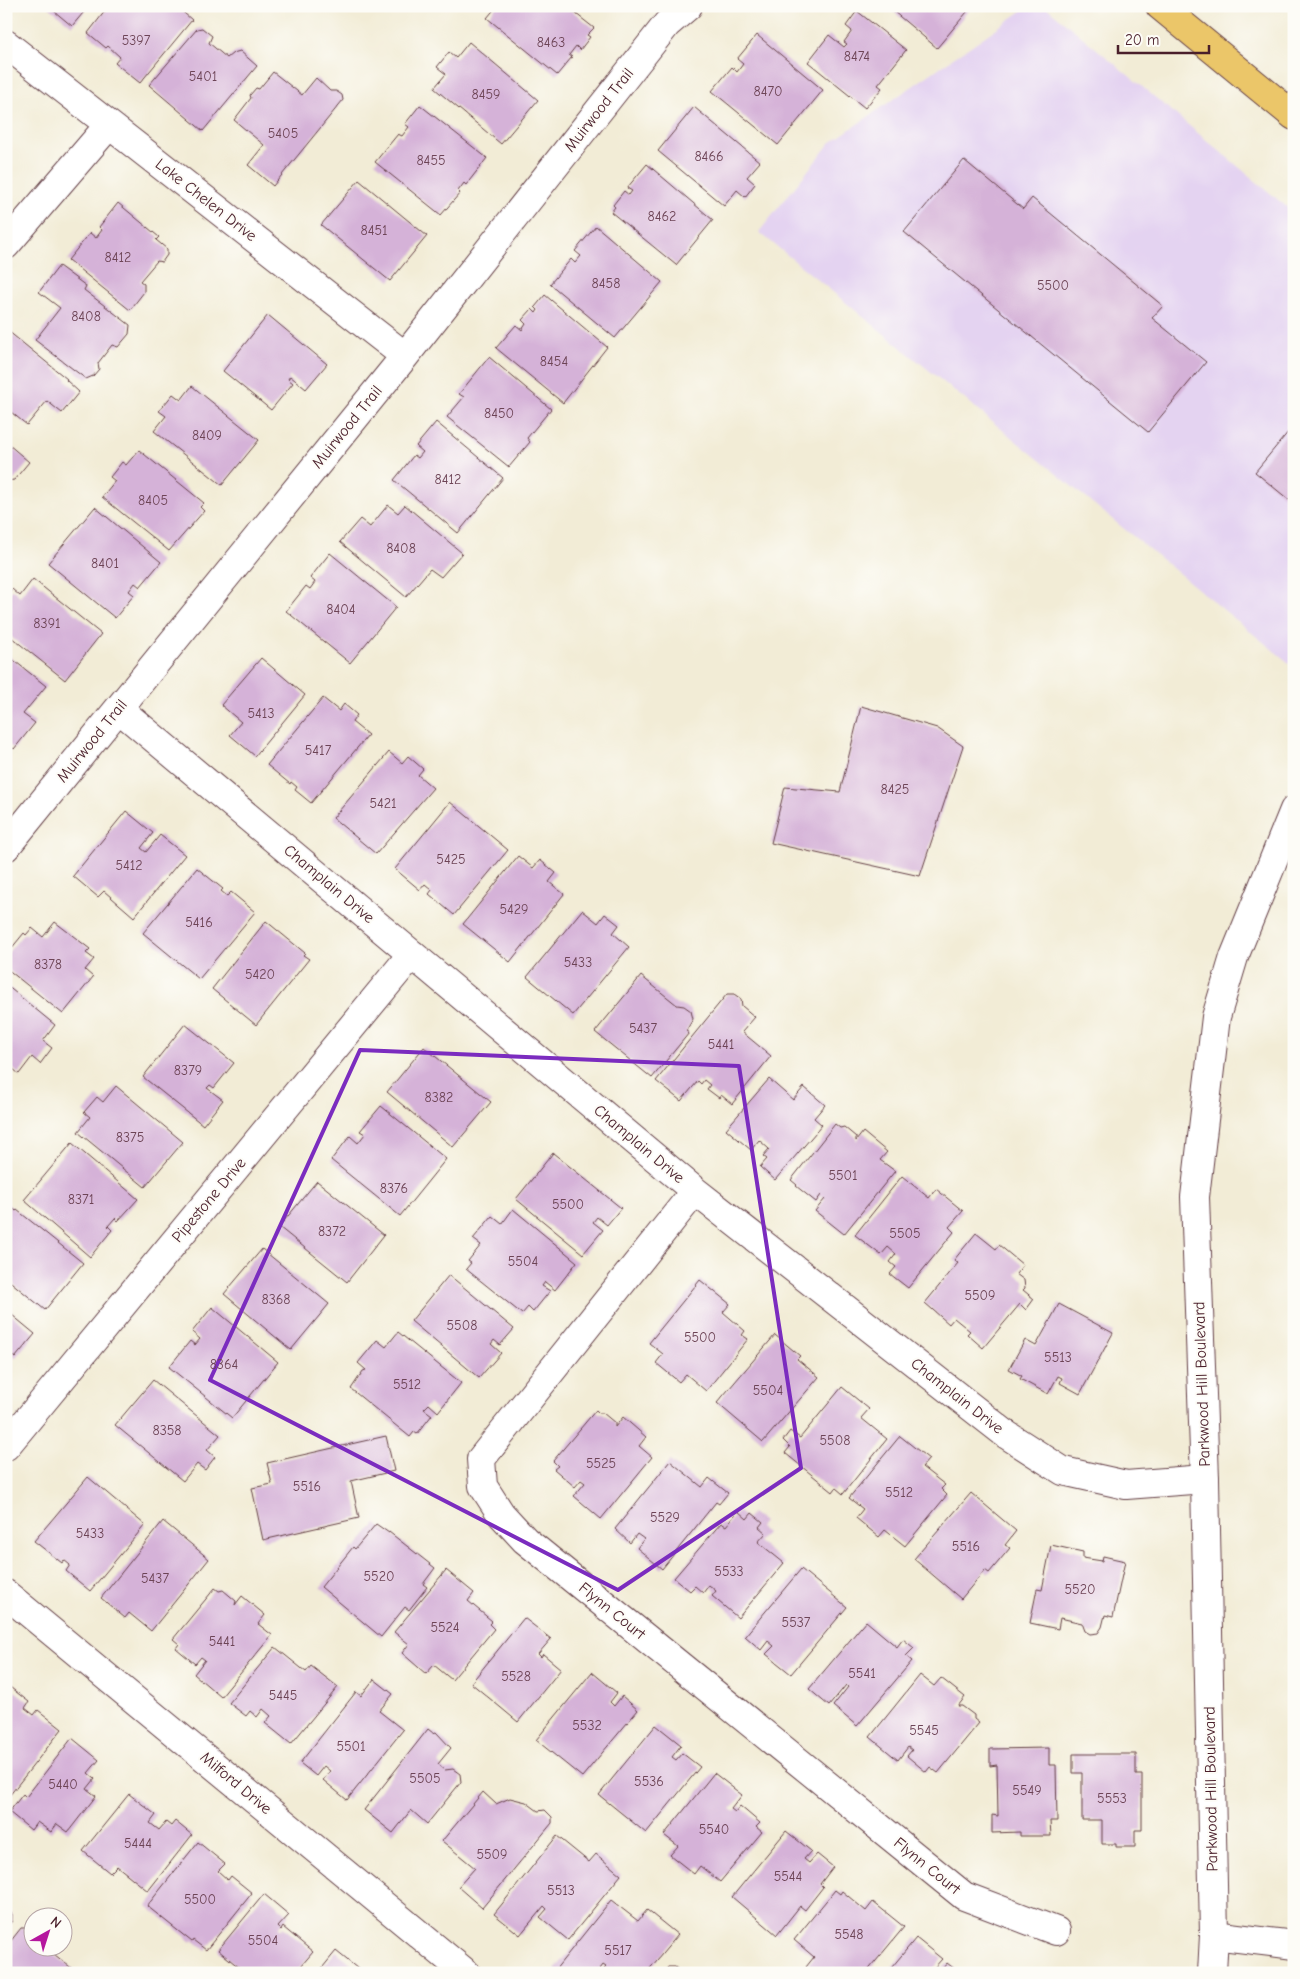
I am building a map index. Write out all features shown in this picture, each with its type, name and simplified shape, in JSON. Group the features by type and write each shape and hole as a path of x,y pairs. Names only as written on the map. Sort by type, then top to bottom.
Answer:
{"main road":[{"path":"1160,6 1294,116"}],"street":[{"name":"Muirwood Trail","path":"6,847 405,356 667,24 688,6"},
{"name":"Lake Chelen Drive","path":"6,44 405,356"},
{"path":"6,244 109,125"},
{"name":"Champlain Drive","path":"119,709 695,1191 970,1408 1007,1435 1064,1471 1126,1485 1205,1479"},
{"name":"Parkwood Hill Boulevard","path":"1212,1973 1214,1934 1205,1479 1195,1197 1216,1017 1234,957 1294,810"},
{"name":"Pipestone Drive","path":"6,1446 412,954"},
{"name":"Flynn Court","path":"695,1191 481,1460 483,1486 501,1514 525,1540 964,1896 1056,1930"},
{"name":"Milford Drive","path":"6,1594 466,1973"},
{"path":"1214,1934 1294,1945"}],"highlighted area":[{"path":"360,1050 739,1066 801,1468 618,1590 210,1380"}],"shaded area":[{"path":"1029,6 1045,6 1294,213 1294,667 759,232 830,143"}],"building":[{"path":"48,6 89,6 72,26"},
{"path":"109,6 158,6 160,8 162,6 176,6 192,20 140,83 115,63 120,57 108,46 106,48 88,33"},
{"path":"497,6 566,6 594,28 587,35 590,37 580,50 576,46 569,55 572,57 557,75 487,18"},
{"path":"887,6 972,6 937,48"},
{"path":"857,11 906,50 878,85 882,88 865,108 808,62 829,35 844,47 847,44 844,42 852,31 846,26"},
{"path":"202,28 212,36 209,43 227,58 233,53 240,51 257,66 203,131 149,85 197,29"},
{"path":"757,35 823,90 778,145 712,91 732,67 737,72 743,64 737,59"},
{"path":"469,42 538,100 501,144 434,88 446,74 437,67 449,52 456,58"},
{"path":"273,72 302,95 316,78 330,91 336,91 342,95 343,100 273,186 248,165 264,145 234,120 251,98 250,95 256,88 259,89"},
{"path":"420,105 487,158 466,185 464,183 458,191 460,193 441,215 375,162 398,134 402,136 409,127 405,124"},
{"path":"694,107 760,162 747,177 755,184 745,197 737,190 724,206 658,151"},
{"path":"964,160 1023,209 1032,198 1163,306 1152,318 1206,362 1148,432 904,232"},
{"path":"647,164 713,220 676,265 611,212 615,207 613,205 624,191 629,195 632,191 627,188"},
{"path":"359,180 427,236 390,281 321,225"},
{"path":"118,203 159,237 156,240 167,249 167,255 162,262 157,261 140,281 144,284 144,292 130,310 68,260 90,233 96,238 102,230 99,227"},
{"path":"596,226 662,282 615,338 550,284 571,259 575,263 581,256 575,251"},
{"path":"59,266 86,286 84,290 130,325 129,334 118,347 112,345 98,363 99,369 93,376 86,379 35,340 60,308 39,292"},
{"path":"545,295 607,347 563,403 496,348 516,325 522,330 526,324 522,320 532,309 536,313 538,310 535,307"},
{"path":"268,315 327,364 306,389 290,376 288,379 293,383 271,410 223,371"},
{"path":"8,331 67,379 79,392 62,413 47,401 27,425 6,408 6,334"},
{"path":"489,357 551,409 527,438 530,442 509,467 447,417 464,397 459,394"},
{"path":"192,386 259,440 222,485 154,431 166,416 159,411 173,394 181,400"},
{"path":"436,422 503,478 458,533 394,480 414,455 418,458 423,452 416,446"},
{"path":"1294,425 1294,504 1255,472"},
{"path":"6,440 10,442 8,444 29,462 14,480 6,481"},
{"path":"139,450 204,503 200,507 204,511 169,551 102,497 115,481 110,477 122,462 126,465"},
{"path":"388,505 398,513 405,505 462,553 441,577 430,569 406,597 340,542 360,519 370,527"},
{"path":"95,507 161,562 140,587 135,583 129,591 134,595 115,618 48,563"},
{"path":"330,553 396,607 350,663 286,611 306,586 310,589 315,582 310,578"},
{"path":"33,579 101,634 65,680 6,633 6,596 12,589 20,596"},
{"path":"6,654 46,686 23,714 35,723 14,749 6,743"},
{"path":"261,658 305,695 255,756 230,735 241,722 221,705"},
{"path":"323,698 339,711 344,704 357,715 352,722 368,735 311,803 295,790 297,787 291,782 290,784 267,765"},
{"path":"861,706 937,728 963,746 920,876 771,843 785,787 840,792"},
{"path":"389,752 402,763 408,756 423,769 418,775 433,788 376,854 333,818"},
{"path":"450,802 508,850 454,915 429,894 432,890 425,884 420,890 395,869"},
{"path":"126,811 153,833 141,848 146,852 160,835 185,855 134,917 104,891 98,897 73,876"},
{"path":"518,856 533,868 540,860 556,873 549,882 564,894 510,962 463,924"},
{"path":"197,868 223,889 221,891 227,896 231,892 255,912 199,979 143,933"},
{"path":"582,910 598,923 605,914 619,925 613,933 629,947 573,1015 527,977"},
{"path":"266,921 305,953 303,955 309,959 256,1025 212,989"},
{"path":"55,922 90,949 86,953 94,959 85,970 93,977 63,1014 6,968 6,955 24,933 26,935 32,928 43,937"},
{"path":"641,976 677,1005 684,1006 691,1011 693,1019 686,1031 689,1033 652,1078 595,1032"},
{"path":"6,985 55,1025 43,1041 52,1048 40,1064 32,1057 19,1074 6,1063"},
{"path":"727,994 734,994 741,999 742,1006 755,1017 742,1032 771,1056 732,1104 721,1095 719,1098 707,1089 710,1085 704,1080 701,1084 698,1081 681,1101 656,1081"},
{"path":"185,1024 234,1063 214,1088 210,1085 207,1088 223,1100 203,1125 143,1077"},
{"path":"424,1047 491,1102 453,1147 387,1092"},
{"path":"769,1079 793,1100 804,1087 825,1105 814,1118 822,1125 775,1180 760,1167 767,1159 763,1156 769,1149 759,1140 751,1150 726,1129"},
{"path":"116,1086 183,1142 145,1187 78,1132 90,1117 84,1112 97,1097 103,1102"},
{"path":"381,1106 446,1159 400,1216 331,1160 350,1136 358,1143 365,1134 360,1131"},
{"path":"835,1124 840,1128 844,1127 856,1137 856,1141 863,1132 887,1152 880,1160 895,1171 844,1234 815,1211 825,1199 821,1195 816,1202 791,1180"},
{"path":"72,1143 138,1199 118,1221 115,1218 108,1226 112,1230 90,1257 24,1200"},
{"path":"553,1153 621,1208 607,1225 597,1217 593,1222 603,1230 583,1254 516,1199"},
{"path":"902,1176 929,1198 936,1189 963,1211 949,1227 954,1232 908,1288 890,1274 896,1267 890,1262 896,1254 888,1247 881,1255 855,1235"},
{"path":"317,1181 384,1235 347,1282 279,1227"},
{"path":"6,1203 83,1263 45,1310 6,1278"},
{"path":"513,1209 577,1262 555,1290 545,1282 542,1286 550,1291 533,1312 528,1307 522,1314 466,1269 471,1263 468,1261 481,1245 473,1239 492,1216 502,1224"},
{"path":"976,1233 996,1249 999,1245 1023,1265 1016,1274 1024,1280 1025,1288 1023,1290 1034,1299 1026,1310 1020,1304 983,1348 967,1334 970,1331 954,1318 949,1324 925,1303 958,1263 954,1260"},
{"path":"262,1249 329,1304 291,1350 224,1294"},
{"path":"449,1275 514,1329 500,1345 494,1340 491,1344 501,1353 479,1378 411,1321"},
{"path":"700,1280 730,1304 723,1312 745,1331 742,1335 748,1339 706,1391 686,1374 679,1382 656,1363 663,1354 649,1343"},
{"path":"1059,1304 1113,1333 1080,1394 1060,1383 1062,1378 1058,1376 1048,1394 1020,1379 1022,1376 1009,1369 1025,1340 1036,1346"},
{"path":"212,1307 278,1362 232,1418 169,1367 190,1341 195,1345 200,1339 192,1332"},
{"path":"6,1310 35,1334 15,1358 6,1351"},
{"path":"398,1332 461,1383 438,1412 429,1404 424,1409 432,1415 417,1434 414,1432 410,1437 351,1389 363,1371 366,1370 358,1363 377,1340 386,1347"},
{"path":"775,1335 800,1356 797,1359 819,1377 763,1442 717,1403"},
{"path":"153,1380 220,1435 207,1450 215,1457 205,1470 197,1464 183,1481 115,1425"},
{"path":"842,1387 869,1409 861,1418 887,1439 843,1494 836,1488 833,1492 785,1453 790,1447 783,1440 790,1431 800,1438"},
{"path":"596,1410 615,1423 615,1427 623,1417 646,1437 639,1446 652,1457 601,1519 574,1496 585,1483 581,1480 575,1487 554,1469 558,1466 553,1461"},
{"path":"386,1436 394,1471 351,1481 359,1518 263,1540 252,1488 272,1484 267,1463"},
{"path":"900,1436 929,1459 922,1467 945,1485 941,1489 947,1495 905,1546 885,1530 879,1537 856,1518 863,1509 849,1498"},
{"path":"670,1461 702,1487 709,1478 728,1493 719,1504 716,1502 662,1569 637,1548 644,1539 637,1534 630,1543 615,1529"},
{"path":"88,1477 145,1525 90,1591 66,1571 70,1565 64,1560 62,1563 34,1541"},
{"path":"971,1493 1016,1531 1005,1545 1010,1548 989,1573 985,1570 961,1599 914,1559"},
{"path":"738,1511 747,1519 752,1513 763,1522 759,1527 766,1533 758,1542 784,1563 738,1618 712,1596 716,1591 709,1585 703,1593 695,1586 690,1591 674,1578 721,1523 726,1526"},
{"path":"163,1521 209,1559 151,1631 129,1613 125,1618 101,1598"},
{"path":"376,1524 435,1568 423,1584 427,1587 409,1610 405,1607 381,1637 321,1587 353,1547 355,1549"},
{"path":"1051,1545 1083,1552 1083,1558 1102,1561 1103,1556 1125,1561 1113,1617 1105,1615 1102,1627 1098,1633 1090,1634 1085,1631 1082,1623 1060,1618 1058,1629 1030,1623 1037,1589 1042,1590"},
{"path":"801,1569 847,1607 791,1674 766,1654 774,1646 768,1641 761,1650 745,1636"},
{"path":"446,1570 474,1593 468,1601 492,1621 489,1624 494,1629 452,1680 434,1665 426,1674 402,1653 409,1644 394,1632"},
{"path":"215,1588 219,1591 223,1590 236,1601 235,1605 242,1596 265,1615 258,1624 272,1635 221,1697 194,1674 205,1660 201,1657 195,1664 176,1648 179,1644 173,1639"},
{"path":"524,1618 551,1639 538,1654 541,1657 543,1654 561,1669 518,1722 471,1683"},
{"path":"866,1621 897,1647 903,1639 914,1648 906,1656 912,1661 857,1726 833,1706 848,1687 846,1685 829,1706 809,1689"},
{"path":"275,1647 306,1672 311,1666 338,1687 291,1744 265,1723 271,1716 263,1709 257,1717 250,1711 246,1716 229,1703"},
{"path":"592,1672 617,1693 610,1702 614,1706 622,1696 638,1710 582,1777 536,1740"},
{"path":"920,1675 934,1686 941,1678 965,1697 958,1706 962,1706 974,1715 974,1719 979,1723 938,1773 930,1767 926,1772 907,1756 912,1750 908,1747 898,1760 870,1737"},
{"path":"374,1679 393,1694 379,1711 403,1730 347,1800 323,1780 330,1771 324,1766 316,1776 300,1763 356,1692 361,1696"},
{"path":"6,1684 29,1702 25,1708 34,1715 38,1710 62,1729 9,1796 6,1794"},
{"path":"656,1725 681,1745 672,1757 676,1760 682,1753 700,1767 646,1833 599,1795"},
{"path":"428,1729 433,1733 436,1732 451,1748 438,1764 445,1770 453,1769 460,1774 461,1782 427,1824 411,1810 393,1833 364,1810"},
{"path":"72,1738 99,1760 88,1773 95,1779 87,1789 96,1796 68,1832 57,1824 51,1832 37,1822 31,1830 9,1812 23,1794 26,1797"},
{"path":"1049,1748 1049,1765 1056,1765 1057,1821 1050,1821 1051,1836 1020,1836 1020,1832 992,1833 992,1815 998,1816 997,1765 990,1766 990,1749"},
{"path":"1073,1754 1136,1754 1136,1775 1142,1775 1142,1830 1135,1830 1135,1847 1116,1847 1116,1844 1102,1844 1102,1820 1082,1820 1082,1773 1073,1773"},
{"path":"714,1773 742,1795 731,1809 735,1812 740,1806 760,1823 756,1827 762,1832 720,1882 700,1866 694,1874 670,1855 678,1846 664,1835"},
{"path":"483,1792 496,1804 510,1798 526,1802 538,1811 545,1810 552,1817 552,1823 482,1908 458,1887 475,1868 442,1841"},
{"path":"129,1794 156,1815 150,1823 159,1830 166,1822 171,1826 175,1821 192,1835 148,1891 117,1866 110,1873 83,1851"},
{"path":"786,1831 811,1851 804,1859 809,1863 817,1854 833,1867 820,1884 823,1887 805,1910 800,1906 777,1935 732,1897"},
{"path":"557,1836 589,1862 596,1854 621,1875 568,1940 540,1917 547,1909 544,1906 520,1935 494,1914"},
{"path":"198,1842 225,1864 218,1871 228,1880 231,1876 252,1893 206,1950 193,1940 192,1942 147,1906"},
{"path":"835,1890 840,1894 842,1891 866,1911 873,1902 904,1927 866,1973 813,1973 806,1967 814,1957 794,1940"},
{"path":"264,1894 289,1915 278,1927 281,1930 283,1927 313,1952 295,1973 246,1973 218,1950"},
{"path":"611,1900 638,1921 647,1910 678,1935 647,1972 642,1968 639,1973 601,1973 606,1967 603,1965 597,1973 558,1973 555,1970"},
{"path":"6,1909 12,1914 12,1921 6,1928"},
{"path":"22,1928 22,1956 56,1956 75,1971 74,1973 6,1973 6,1947"},
{"path":"916,1938 942,1959 933,1969 938,1973 887,1973"},
{"path":"336,1951 363,1973 318,1973"},
{"path":"947,1963 960,1973 939,1973"},
{"path":"668,1967 675,1967 682,1973 663,1973"}]}
